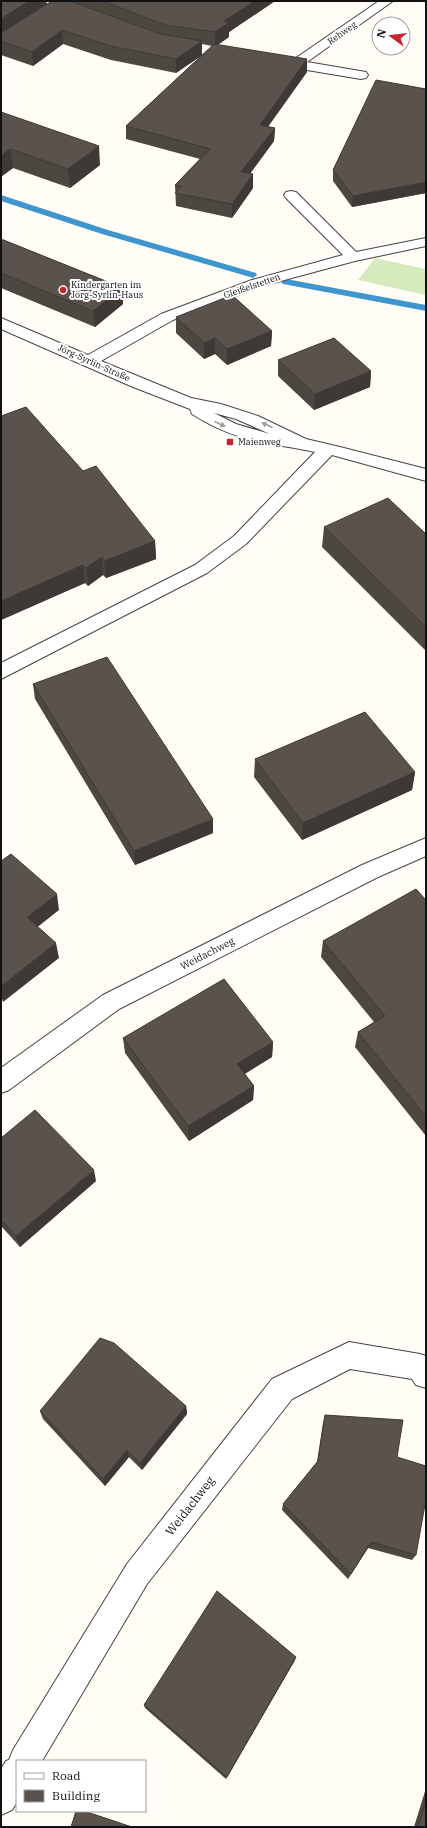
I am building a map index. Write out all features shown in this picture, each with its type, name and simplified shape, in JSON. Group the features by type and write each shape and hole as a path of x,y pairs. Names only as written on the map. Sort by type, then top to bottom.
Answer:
{"street":[{"name":"Rehweg","path":"296,64 387,1"},
{"path":"265,60 361,75"},
{"path":"291,195 353,257"},
{"name":"Gleißelstetten","path":"89,361 167,317 257,283 353,257 426,242"},
{"name":"Jörg-Syrlin-Straße","path":"1,323 187,403 211,420 237,432 265,440 328,449 426,475"},
{"path":"1,672 201,569 240,540 328,449"},
{"name":"Weidachweg","path":"1,1082 111,1002 370,871 426,846"},
{"name":"Weidachweg","path":"25,1760 137,1574 282,1389 349,1355 420,1367 426,1375"},
{"path":"1,1799 16,1774"}],"green space":[{"path":"375,258 426,269 426,295 358,280"}],"building":[{"path":"1,1 29,1 1,19"},
{"path":"52,1 70,1 161,34 202,41 176,59 110,46 62,30 32,52 1,41 1,32"},
{"path":"103,1 255,1 224,21 229,23 215,32 165,25"},
{"path":"214,44 307,59 260,125 275,128 241,172 253,174 232,204 175,193 181,186 175,185 210,149 126,126"},
{"path":"376,80 426,89 426,182 353,196 333,170"},
{"path":"1,112 99,146 68,169 10,149 1,156"},
{"path":"1,239 123,288 93,311 1,273"},
{"path":"232,295 272,331 227,349 215,338 204,343 176,317"},
{"path":"334,338 371,371 315,394 278,360"},
{"path":"26,407 83,471 96,466 155,541 104,561 102,557 86,568 83,565 1,601 1,416"},
{"path":"388,498 426,534 426,627 324,527"},
{"path":"107,657 213,819 134,851 33,684"},
{"path":"365,712 415,772 303,823 255,759"},
{"path":"11,854 57,894 27,917 56,943 1,986 1,861"},
{"path":"416,889 426,900 426,1117 358,1032 385,1016 323,941"},
{"path":"224,979 273,1042 237,1064 254,1086 188,1126 123,1038"},
{"path":"35,1110 94,1170 16,1236 1,1220 1,1138"},
{"path":"100,1338 114,1343 186,1406 140,1463 127,1450 103,1479 40,1411"},
{"path":"325,1415 403,1420 397,1457 426,1466 426,1499 416,1555 371,1542 351,1574 283,1504 318,1461"},
{"path":"217,1591 296,1657 227,1777 144,1705"},
{"path":"426,1801 426,1827 418,1827"},
{"path":"76,1812 87,1812 132,1827 71,1827"}],"waterway":[{"path":"1,198 105,232 253,275"},
{"path":"286,282 426,308"}],"place":[{"name":"Kindergarten im Jörg-Syrlin-Haus","path":"63,290"},
{"name":"Maienweg","path":"230,442"}]}
